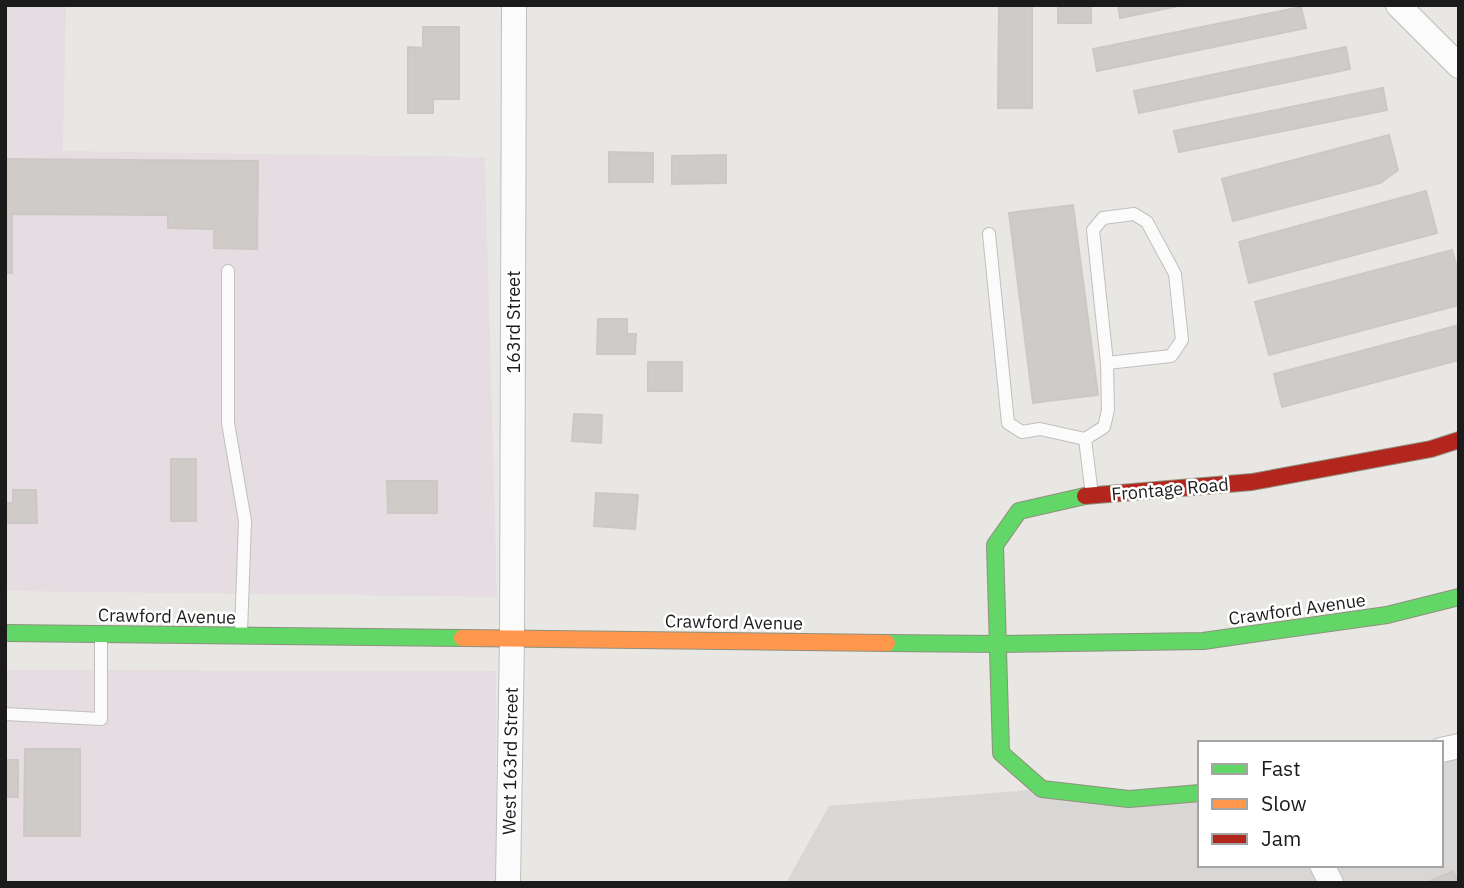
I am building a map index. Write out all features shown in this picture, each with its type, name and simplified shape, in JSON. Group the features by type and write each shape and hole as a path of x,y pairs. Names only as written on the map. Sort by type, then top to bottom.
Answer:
{"main road":[{"name":"Frontage Road","path":"1198,793 1129,799 1042,789 1001,753 995,545 1019,511 1075,497 1252,482 1431,449 1459,440"},
{"name":"Crawford Avenue","path":"5,633 998,644 1203,641 1387,615 1459,597"}],"street":[{"name":"163rd Street","path":"512,639 514,5"},
{"path":"1398,5 1459,66"},
{"name":"West 163rd Street","path":"508,883 512,639"},
{"path":"1323,867 1331,883"}],"lane":[{"path":"989,234 1007,423 1022,432 1040,429 1085,439 1104,427 1108,410 1107,362 1093,230 1103,218 1134,214 1147,222 1175,274 1182,340 1171,356 1107,362"},
{"path":"228,271 228,423 245,521 241,636"},
{"path":"1085,439 1092,495"},
{"path":"5,714 101,719 101,634"}],"shaded area":[{"path":"5,5 66,5 63,151 485,157 497,597 5,591"},
{"path":"5,670 496,671 496,883 5,883"},
{"path":"1459,746 1459,883 786,883 829,806 1042,789 1198,791 1198,867 1443,867 1443,750"}],"building":[{"path":"999,5 1032,5 1032,108 998,108"},
{"path":"1058,5 1091,5 1091,23 1058,23"},
{"path":"1118,5 1178,5 1179,6 1120,18"},
{"path":"1301,7 1306,28 1097,71 1093,49"},
{"path":"423,27 459,27 459,99 433,99 433,113 408,113 408,47 423,48"},
{"path":"1346,47 1350,69 1139,113 1134,91"},
{"path":"1383,88 1387,110 1179,152 1174,131"},
{"path":"1389,135 1398,170 1380,183 1233,221 1222,179"},
{"path":"609,152 653,153 653,182 609,182"},
{"path":"726,155 726,183 672,184 672,156"},
{"path":"5,159 258,161 257,249 214,248 214,229 168,228 168,215 12,214 12,273 5,273"},
{"path":"1426,191 1437,233 1249,283 1239,242"},
{"path":"1073,205 1098,395 1033,403 1009,213"},
{"path":"1452,250 1459,275 1459,305 1269,355 1255,302"},
{"path":"598,319 627,319 627,334 636,334 635,354 597,354"},
{"path":"1459,325 1459,360 1282,407 1274,374"},
{"path":"648,362 682,362 682,391 648,391"},
{"path":"574,414 602,415 601,443 572,441"},
{"path":"171,459 196,459 196,521 171,521"},
{"path":"387,481 437,481 437,513 388,513"},
{"path":"13,490 36,490 37,523 5,523 5,503 13,503"},
{"path":"596,493 638,495 635,529 594,526"},
{"path":"25,749 80,749 80,836 24,836"},
{"path":"5,760 18,760 18,797 5,797"},
{"path":"1453,871 1458,883 1426,883"}],"traffic: fast":[{"path":"1085,496 1019,511 995,545 1001,753 1042,789 1129,799 1198,793"},
{"path":"887,643 1203,641 1387,615 1459,597"},
{"path":"5,633 462,638"}],"traffic: slow":[{"path":"462,638 887,643"}],"traffic: jam":[{"path":"1085,496 1252,482 1431,449 1459,440"}]}
